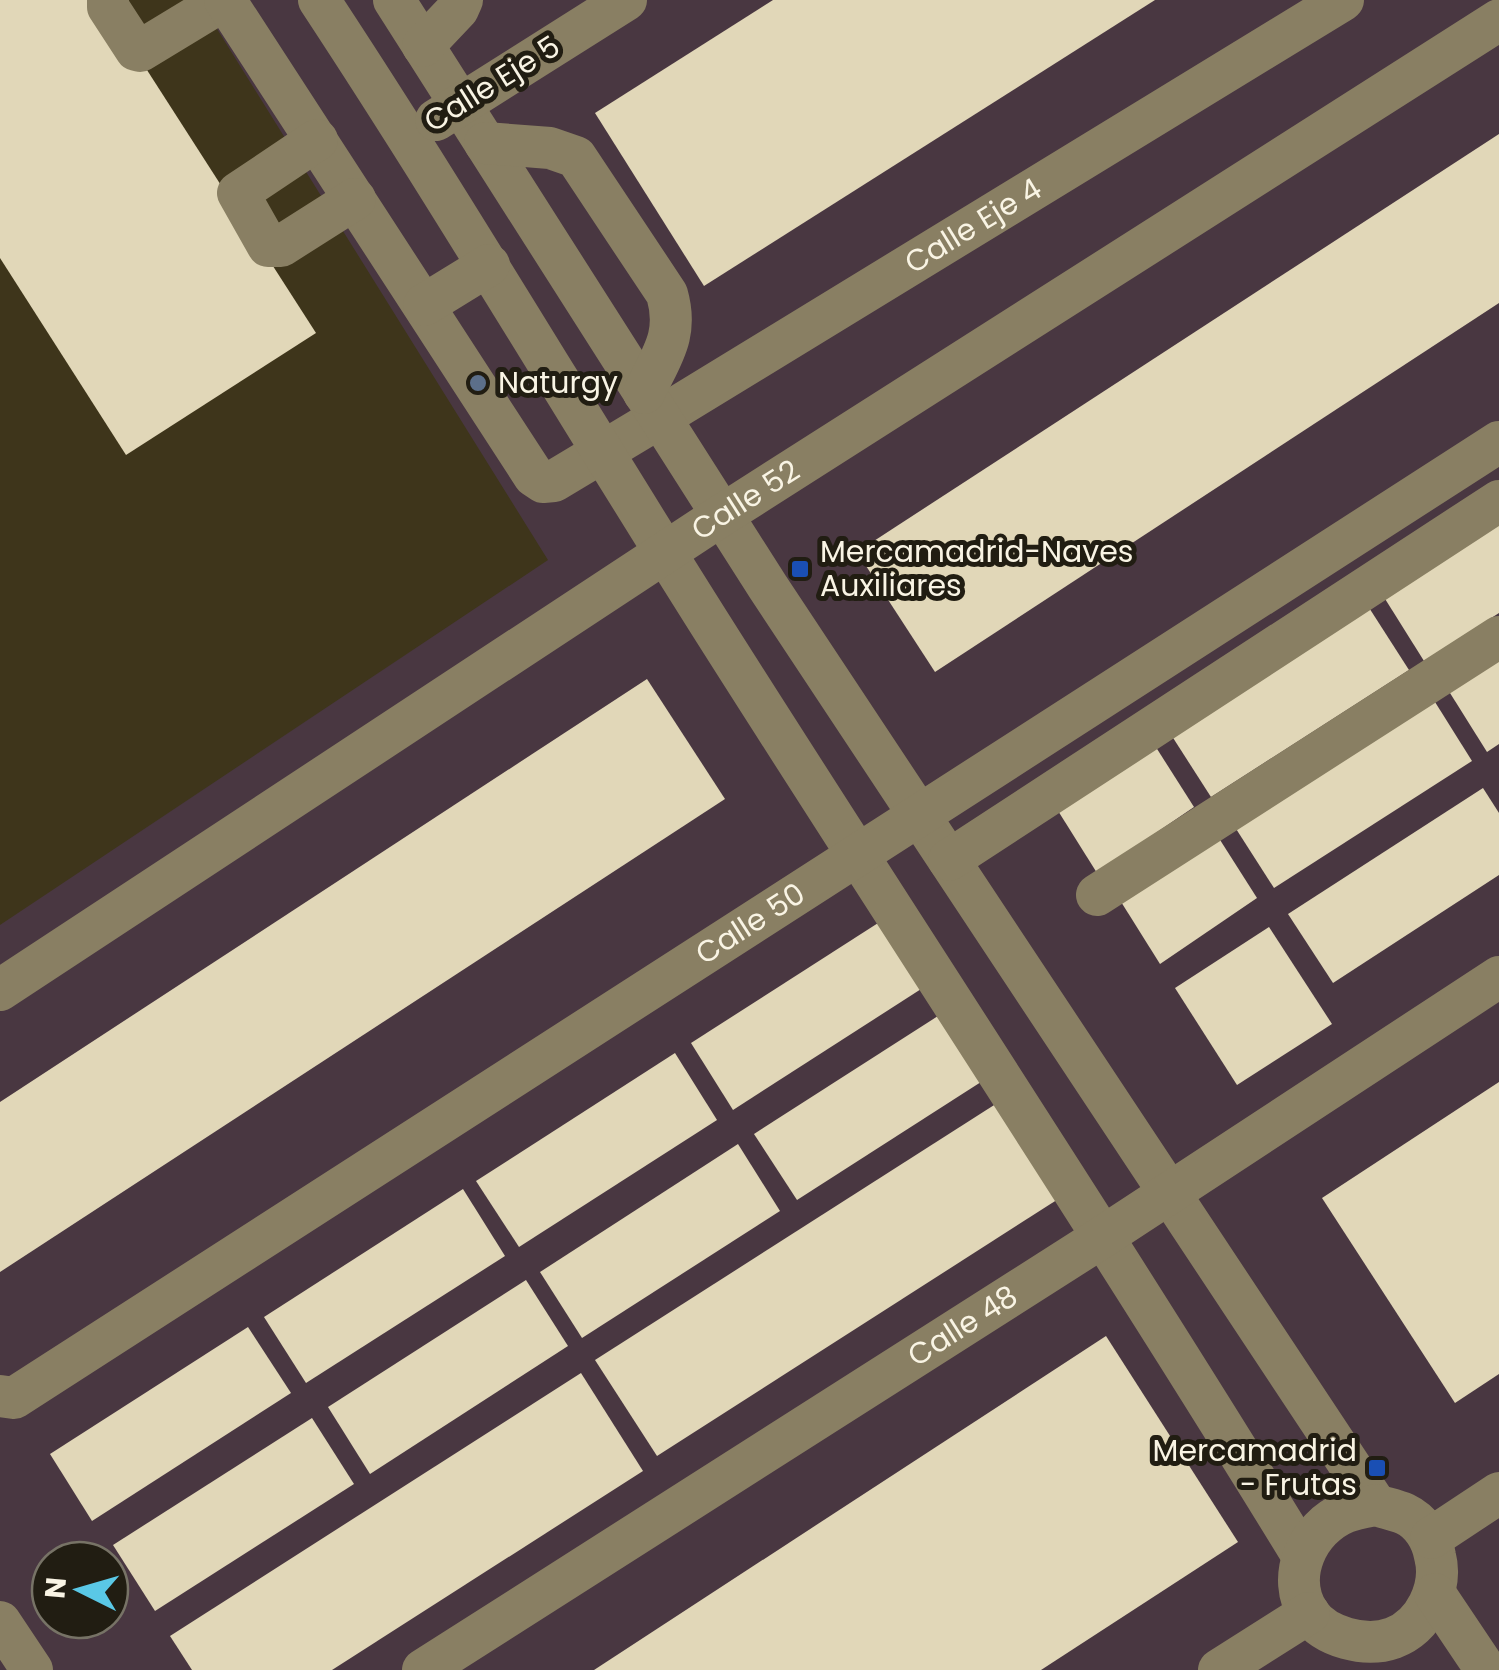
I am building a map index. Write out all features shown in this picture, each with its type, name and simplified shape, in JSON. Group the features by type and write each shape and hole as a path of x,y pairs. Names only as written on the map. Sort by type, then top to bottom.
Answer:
{"street":[{"path":"108,0 108,7 140,51 224,0"},
{"name":"Calle Eje 4","path":"224,0 534,476 543,482 554,482 604,452 651,406 1343,0"},
{"path":"319,0 490,265 665,552 1104,1236 1302,1556"},
{"path":"394,0 722,515 1376,1505"},
{"path":"423,46 462,0"},
{"name":"Calle Eje 5","path":"408,135 462,107 626,0"},
{"name":"Calle 52","path":"0,990 722,515 1499,20"},
{"path":"317,140 238,193 268,246 281,246 355,199"},
{"path":"485,144 550,148 576,157 667,294 673,316 651,406"},
{"path":"424,305 490,265"},
{"name":"Calle 50","path":"0,1396 14,1398 1499,442"},
{"path":"949,860 1499,500"},
{"path":"1097,895 1499,636"},
{"name":"Calle 48","path":"423,1670 1104,1236 1499,977"},
{"path":"1431,1538 1499,1493"},
{"path":"1376,1505 1409,1515 1431,1538 1438,1568 1435,1594 1418,1620 1366,1655 1330,1635 1309,1613 1296,1583 1302,1556 1321,1530 1344,1513 1376,1505"},
{"path":"1435,1594 1486,1670"},
{"path":"1219,1670 1309,1613"},
{"path":"0,1622 32,1670"}],"shaded area":[{"path":"199,0 1499,0 1499,1670 0,1670 0,925 548,560"}],"building":[{"path":"0,0 102,0 316,333 126,455 0,258"},
{"path":"773,0 1155,0 704,286 595,113"},
{"path":"1499,134 1499,303 935,672 857,552"},
{"path":"1499,519 1499,613 1424,661 1382,594"},
{"path":"1366,603 1409,670 1211,797 1168,730"},
{"path":"1499,650 1499,744 1487,752 1445,685"},
{"path":"647,679 725,799 0,1272 0,1102"},
{"path":"1430,694 1472,761 1274,888 1231,821"},
{"path":"1152,741 1194,807 1097,873 1055,806"},
{"path":"1483,788 1499,813 1499,875 1333,983 1288,914"},
{"path":"1215,832 1257,898 1160,964 1118,897"},
{"path":"889,916 932,982 733,1110 691,1043"},
{"path":"1269,927 1332,1024 1237,1085 1175,988"},
{"path":"952,1007 995,1073 797,1200 754,1134"},
{"path":"675,1053 717,1120 519,1247 476,1181"},
{"path":"1499,1082 1499,1374 1455,1403 1322,1198"},
{"path":"1002,1100 1063,1196 657,1456 595,1360"},
{"path":"738,1144 780,1211 582,1338 540,1272"},
{"path":"463,1189 505,1256 306,1383 264,1317"},
{"path":"526,1280 568,1346 370,1474 328,1407"},
{"path":"248,1327 291,1393 92,1521 50,1454"},
{"path":"1106,1336 1238,1542 1041,1670 594,1670"},
{"path":"581,1373 643,1471 332,1670 192,1670 170,1636"},
{"path":"312,1418 354,1484 155,1611 130,1572 130,1540 121,1540"}],"place":[{"name":"Naturgy","path":"478,383"},
{"name":"Mercamadrid-Naves Auxiliares","path":"800,569"},
{"name":"Mercamadrid - Frutas","path":"1377,1468"}]}
